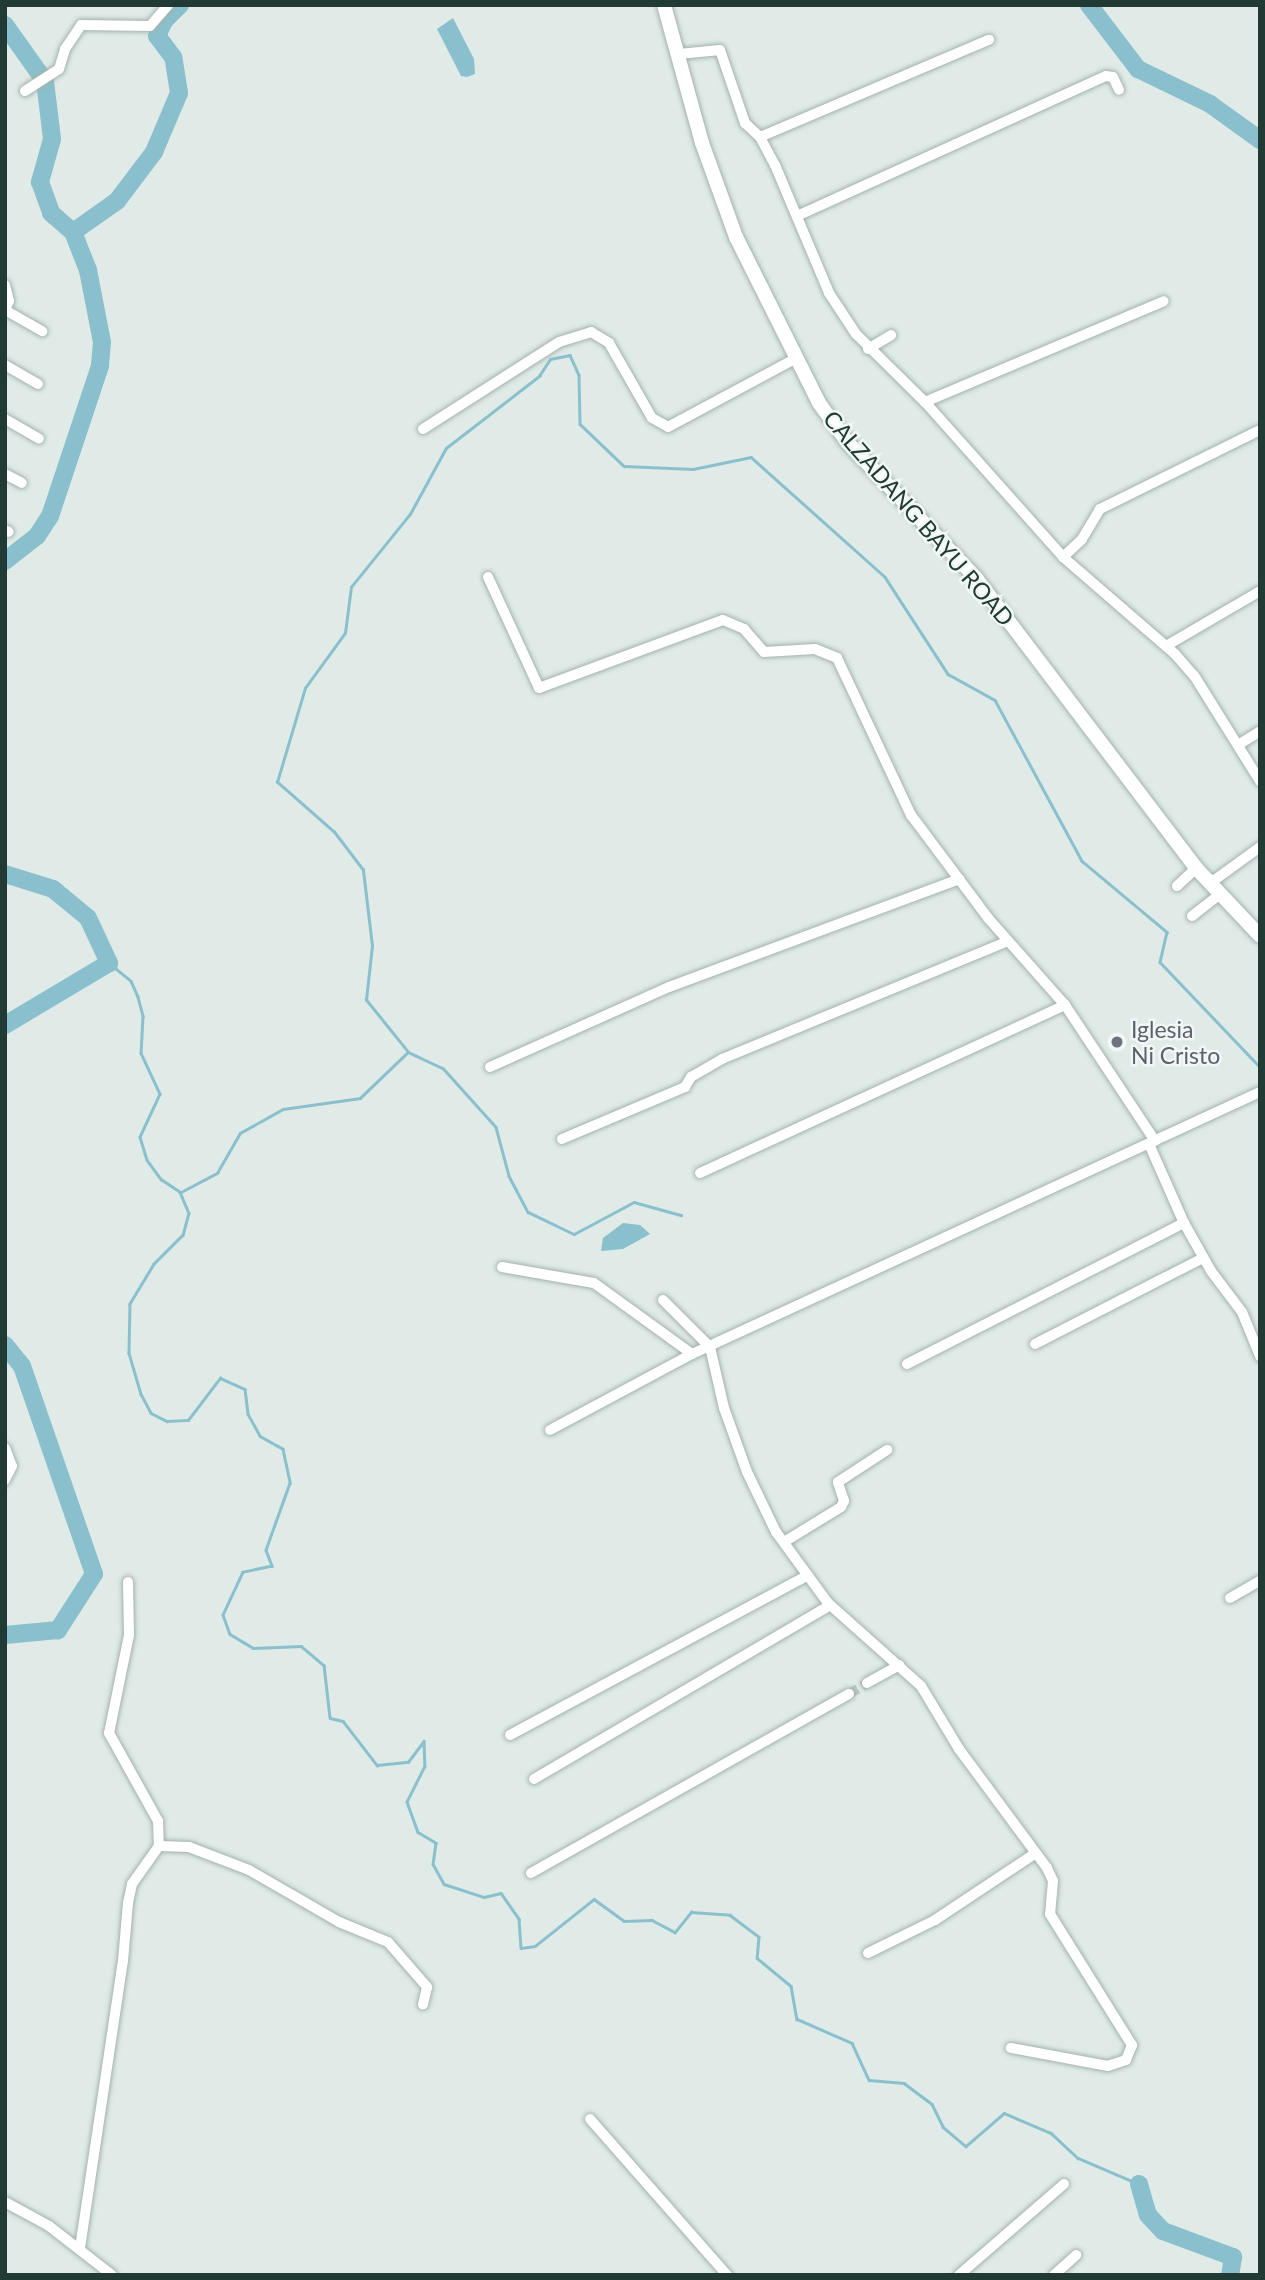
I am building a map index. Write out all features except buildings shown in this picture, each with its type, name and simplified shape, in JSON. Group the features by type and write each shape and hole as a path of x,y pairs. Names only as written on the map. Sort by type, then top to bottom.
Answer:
{"street":[{"path":"30,88 59,69 64,51 81,25 150,26 168,5"},
{"name":"CALZADANG BAYU ROAD","path":"664,5 702,144 736,237 795,359 848,443 976,578 1196,868 1260,936"},
{"path":"760,137 989,40"},
{"path":"679,54 720,50 745,123 760,137 829,293 868,349 925,402 1063,557 1104,597 1166,646 1195,677 1260,781"},
{"path":"797,216 1106,76 1113,77 1119,90"},
{"path":"5,285 9,301 5,310 42,331"},
{"path":"925,402 1164,300"},
{"path":"423,429 559,342 592,331 609,343 652,418 668,427 795,359"},
{"path":"868,349 891,335"},
{"path":"5,365 38,384"},
{"path":"5,419 39,439"},
{"path":"1063,557 1082,540 1100,509 1260,430"},
{"path":"5,474 22,483"},
{"path":"488,576 533,684 539,688 723,620 744,629 764,652 815,649 837,658 911,815 1007,941 1065,1005 1152,1142 1184,1223 1203,1258 1242,1311 1260,1356"},
{"path":"1166,646 1260,592"},
{"path":"1238,745 1260,732"},
{"path":"1192,916 1214,889 1260,847"},
{"path":"1177,886 1196,868"},
{"path":"490,1067 668,987 960,879"},
{"path":"562,1139 685,1087 691,1077 722,1059 1007,941"},
{"path":"699,1173 1065,1005"},
{"path":"550,1430 692,1354 1259,1092"},
{"path":"907,1364 1184,1223"},
{"path":"1035,1344 1203,1258"},
{"path":"502,1267 593,1283 692,1354"},
{"path":"663,1300 710,1347 724,1408 747,1472 784,1542 830,1605 874,1648 899,1665 921,1686 959,1749 1036,1853 1053,1881 1050,1914 1132,2045 1126,2060 1108,2066 1012,2048"},
{"path":"5,1448 12,1466 5,1480"},
{"path":"784,1542 841,1507 838,1482 887,1450"},
{"path":"510,1735 808,1575"},
{"path":"1230,1598 1260,1581"},
{"path":"80,2248 123,1961 128,1903 132,1884 159,1846 158,1821 109,1734 129,1635 128,1582"},
{"path":"534,1779 830,1605"},
{"path":"867,1683 899,1665"},
{"path":"531,1873 849,1694"},
{"path":"159,1846 189,1847 249,1870 339,1922 388,1942 427,1987 423,2005"},
{"path":"868,1953 935,1920 1036,1853"},
{"path":"590,2119 727,2275"},
{"path":"959,2275 1064,2184"},
{"path":"5,2202 80,2248 112,2275"},
{"path":"1054,2275 1076,2255"}],"water":[{"path":"453,18 474,59 475,74 467,77 461,76 437,29"},
{"path":"623,1223 640,1225 650,1234 623,1249 601,1251 603,1238"}],"waterway":[{"path":"73,232 117,201 154,152 179,93 173,57 157,36 164,21 180,5"},
{"path":"1089,5 1138,69 1210,104 1260,140"},
{"path":"5,25 45,81 52,139 40,182 51,213 73,232 88,270 102,342 100,366 50,516 37,536 5,561"},
{"path":"181,1192 217,1173 240,1133 283,1109 360,1098 408,1052 366,1000 372,946 363,870 334,832 277,782 305,688 345,633 351,587 410,514 446,448 539,376 550,359 570,355 579,375 580,424 624,466 693,469 751,457 885,577 948,674 995,700 1082,861 1167,932 1160,962 1260,1067"},
{"path":"5,874 53,889 88,918 109,963 5,1025"},
{"path":"109,963 131,981 138,997 143,1016 141,1053 160,1094 140,1137 147,1160 161,1179 180,1192 189,1213 183,1235 154,1264 130,1304 129,1353 141,1394 151,1413 167,1421 188,1420 220,1378 245,1389 248,1414 260,1436 283,1449 290,1483 266,1550 272,1566 243,1572 223,1615 230,1634 253,1648 301,1646 324,1665 330,1718 343,1721 377,1765 408,1762 424,1741 425,1766 407,1802 418,1832 436,1843 433,1864 444,1884 484,1897 501,1893 519,1919 521,1948 535,1946 594,1899 624,1921 652,1920 675,1932 691,1912 730,1915 759,1937 757,1958 791,1986 797,2019 852,2043 869,2080 904,2083 932,2104 943,2127 966,2146 1004,2113 1051,2133 1078,2158 1139,2184"},
{"path":"408,1052 443,1068 496,1127 509,1176 528,1212 574,1234 634,1202 681,1215"},
{"path":"5,1345 22,1366 94,1574 58,1630 5,1635"},
{"path":"1139,2184 1148,2215 1163,2231 1233,2257 1230,2275"}],"tunnel":[{"path":"849,1694 867,1683"}],"place":[{"name":"Iglesia Ni Cristo","path":"1117,1042"}]}
